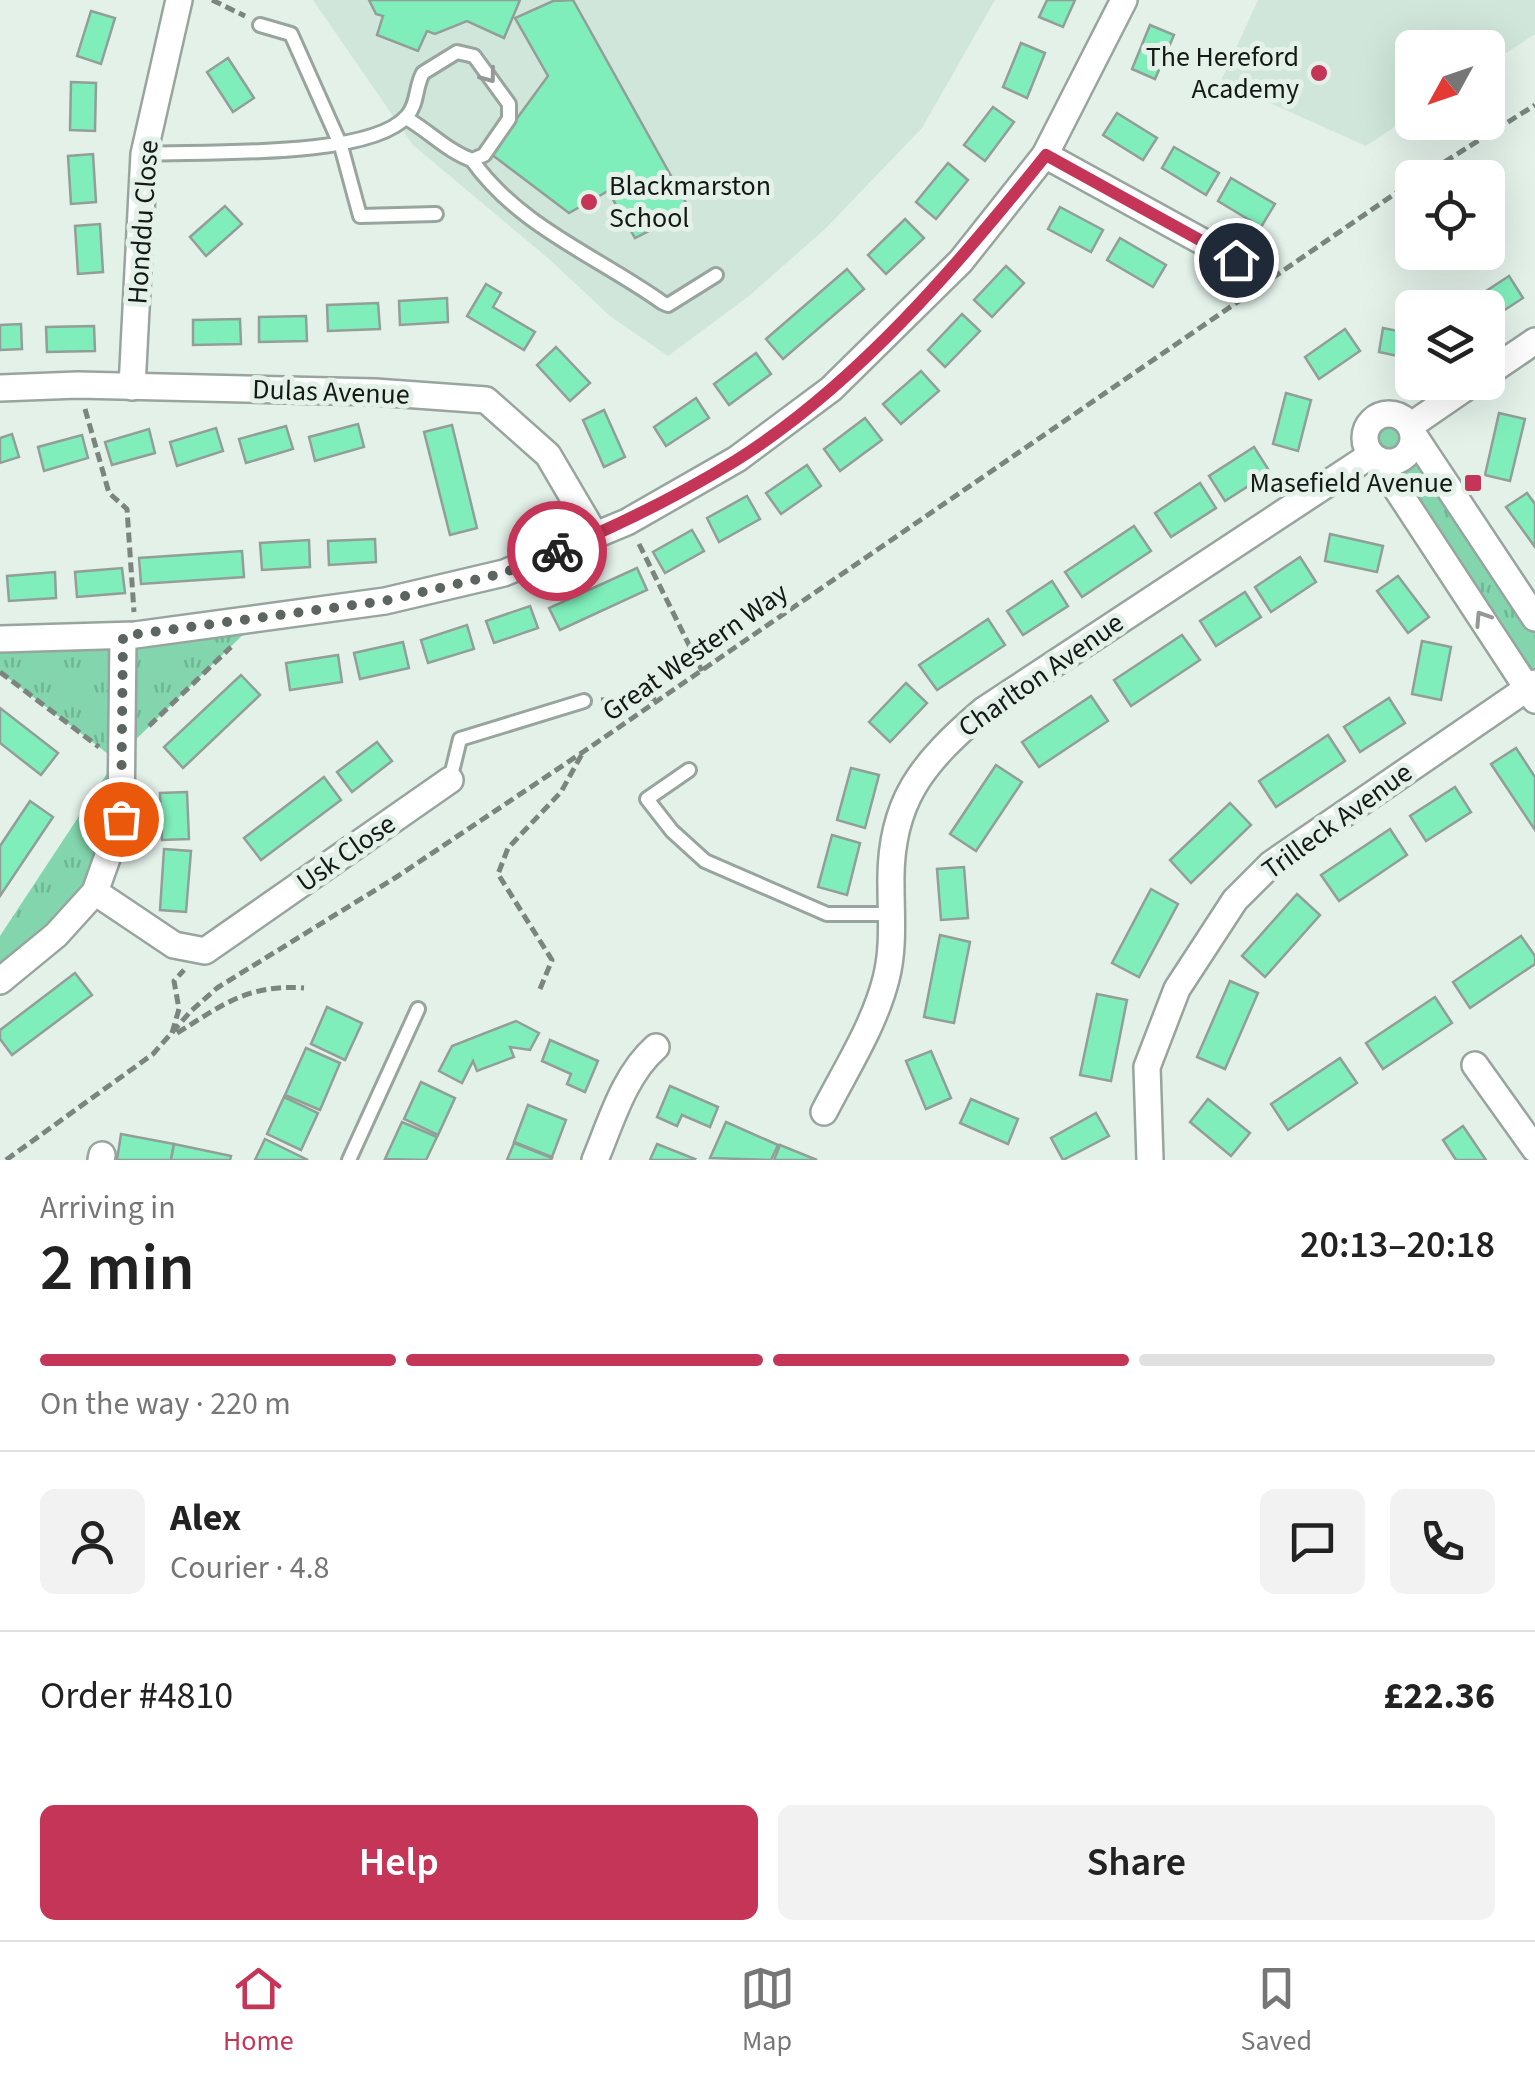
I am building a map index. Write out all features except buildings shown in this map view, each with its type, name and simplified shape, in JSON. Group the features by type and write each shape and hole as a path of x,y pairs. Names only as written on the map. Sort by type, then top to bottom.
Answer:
{"street":[{"name":"Honddu Close","path":"132,387 144,154 179,0"},
{"path":"0,639 129,635 384,601 504,573 628,522 737,460 831,389 961,261 1046,155 1124,0"},
{"path":"1046,155 1236,260"},
{"path":"1505,361 1535,341"},
{"name":"Dulas Avenue","path":"0,388 78,385 375,392 486,400 548,455 595,535"},
{"path":"1374,457 1394,462 1402,458 1409,451 1411,430 1450,400"},
{"path":"1532,690 1367,448 1366,431 1378,416 1398,416 1411,430 1535,618"},
{"name":"Charlton Avenue","path":"824,1112 875,1012 891,952 892,838 902,805 930,759 984,710 1374,457"},
{"path":"0,980 56,935 95,892 121,819 129,635"},
{"name":"Trilleck Avenue","path":"1150,1160 1147,1067 1177,988 1235,900 1271,864 1532,690"},
{"name":"Usk Close","path":"205,951 450,780"},
{"path":"95,892 174,945 205,951"},
{"path":"594,1160 642,1059 656,1048"},
{"path":"1474,1065 1535,1149"}],"lane":[{"path":"260,25 291,34 341,146 360,216 436,214"},
{"path":"144,154 341,146 406,118 423,73 456,52 474,56 509,104 509,118 484,155 472,160"},
{"path":"406,118 456,154 472,160 493,186 562,242 626,276 663,303 668,304 716,275"},
{"name":"Usk Close","path":"450,780 460,739 584,701"},
{"path":"689,770 647,800 672,832 705,860 827,914 891,914"},
{"path":"348,1160 418,1010"}],"path":[{"path":"212,0 260,25"},
{"path":"1448,160 1535,105"},
{"name":"Great Western Way","path":"6,1160 153,1054 191,1011 218,988 398,876 583,752 1395,194"},
{"path":"78,385 109,493 126,509 129,635"},
{"path":"628,522 702,671"},
{"path":"0,672 121,758 260,618"},
{"path":"584,701 663,698"},
{"path":"540,989 552,960 498,874 508,848 561,792 583,752"},
{"path":"171,1037 179,1010 174,980 205,951"},
{"path":"171,1037 235,997 274,986 304,988"}],"shaded area":[{"path":"313,0 995,0 922,128 825,229 749,296 668,356 610,316 549,259 413,145"},
{"name":"The Hereford Academy","path":"1258,0 1535,0 1535,34 1505,54 1505,30 1395,30 1395,126 1366,146 1221,81"}],"green space":[{"path":"1385,414 1405,420 1535,618 1535,700 1371,455 1366,431"},
{"path":"260,618 122,753 95,892 0,981 0,936 116,760 0,672 0,639"}],"way so far":[{"path":"121,819 123,636 384,601 504,573 557,551"}],"place":[{"name":"The Hereford Academy","path":"1319,73"},
{"name":"Blackmarston School","path":"589,202"},
{"name":"Masefield Avenue","path":"1473,483"}],"route":[{"path":"557,551 628,522 737,460 831,389 961,261 1046,155 1236,260"}]}
